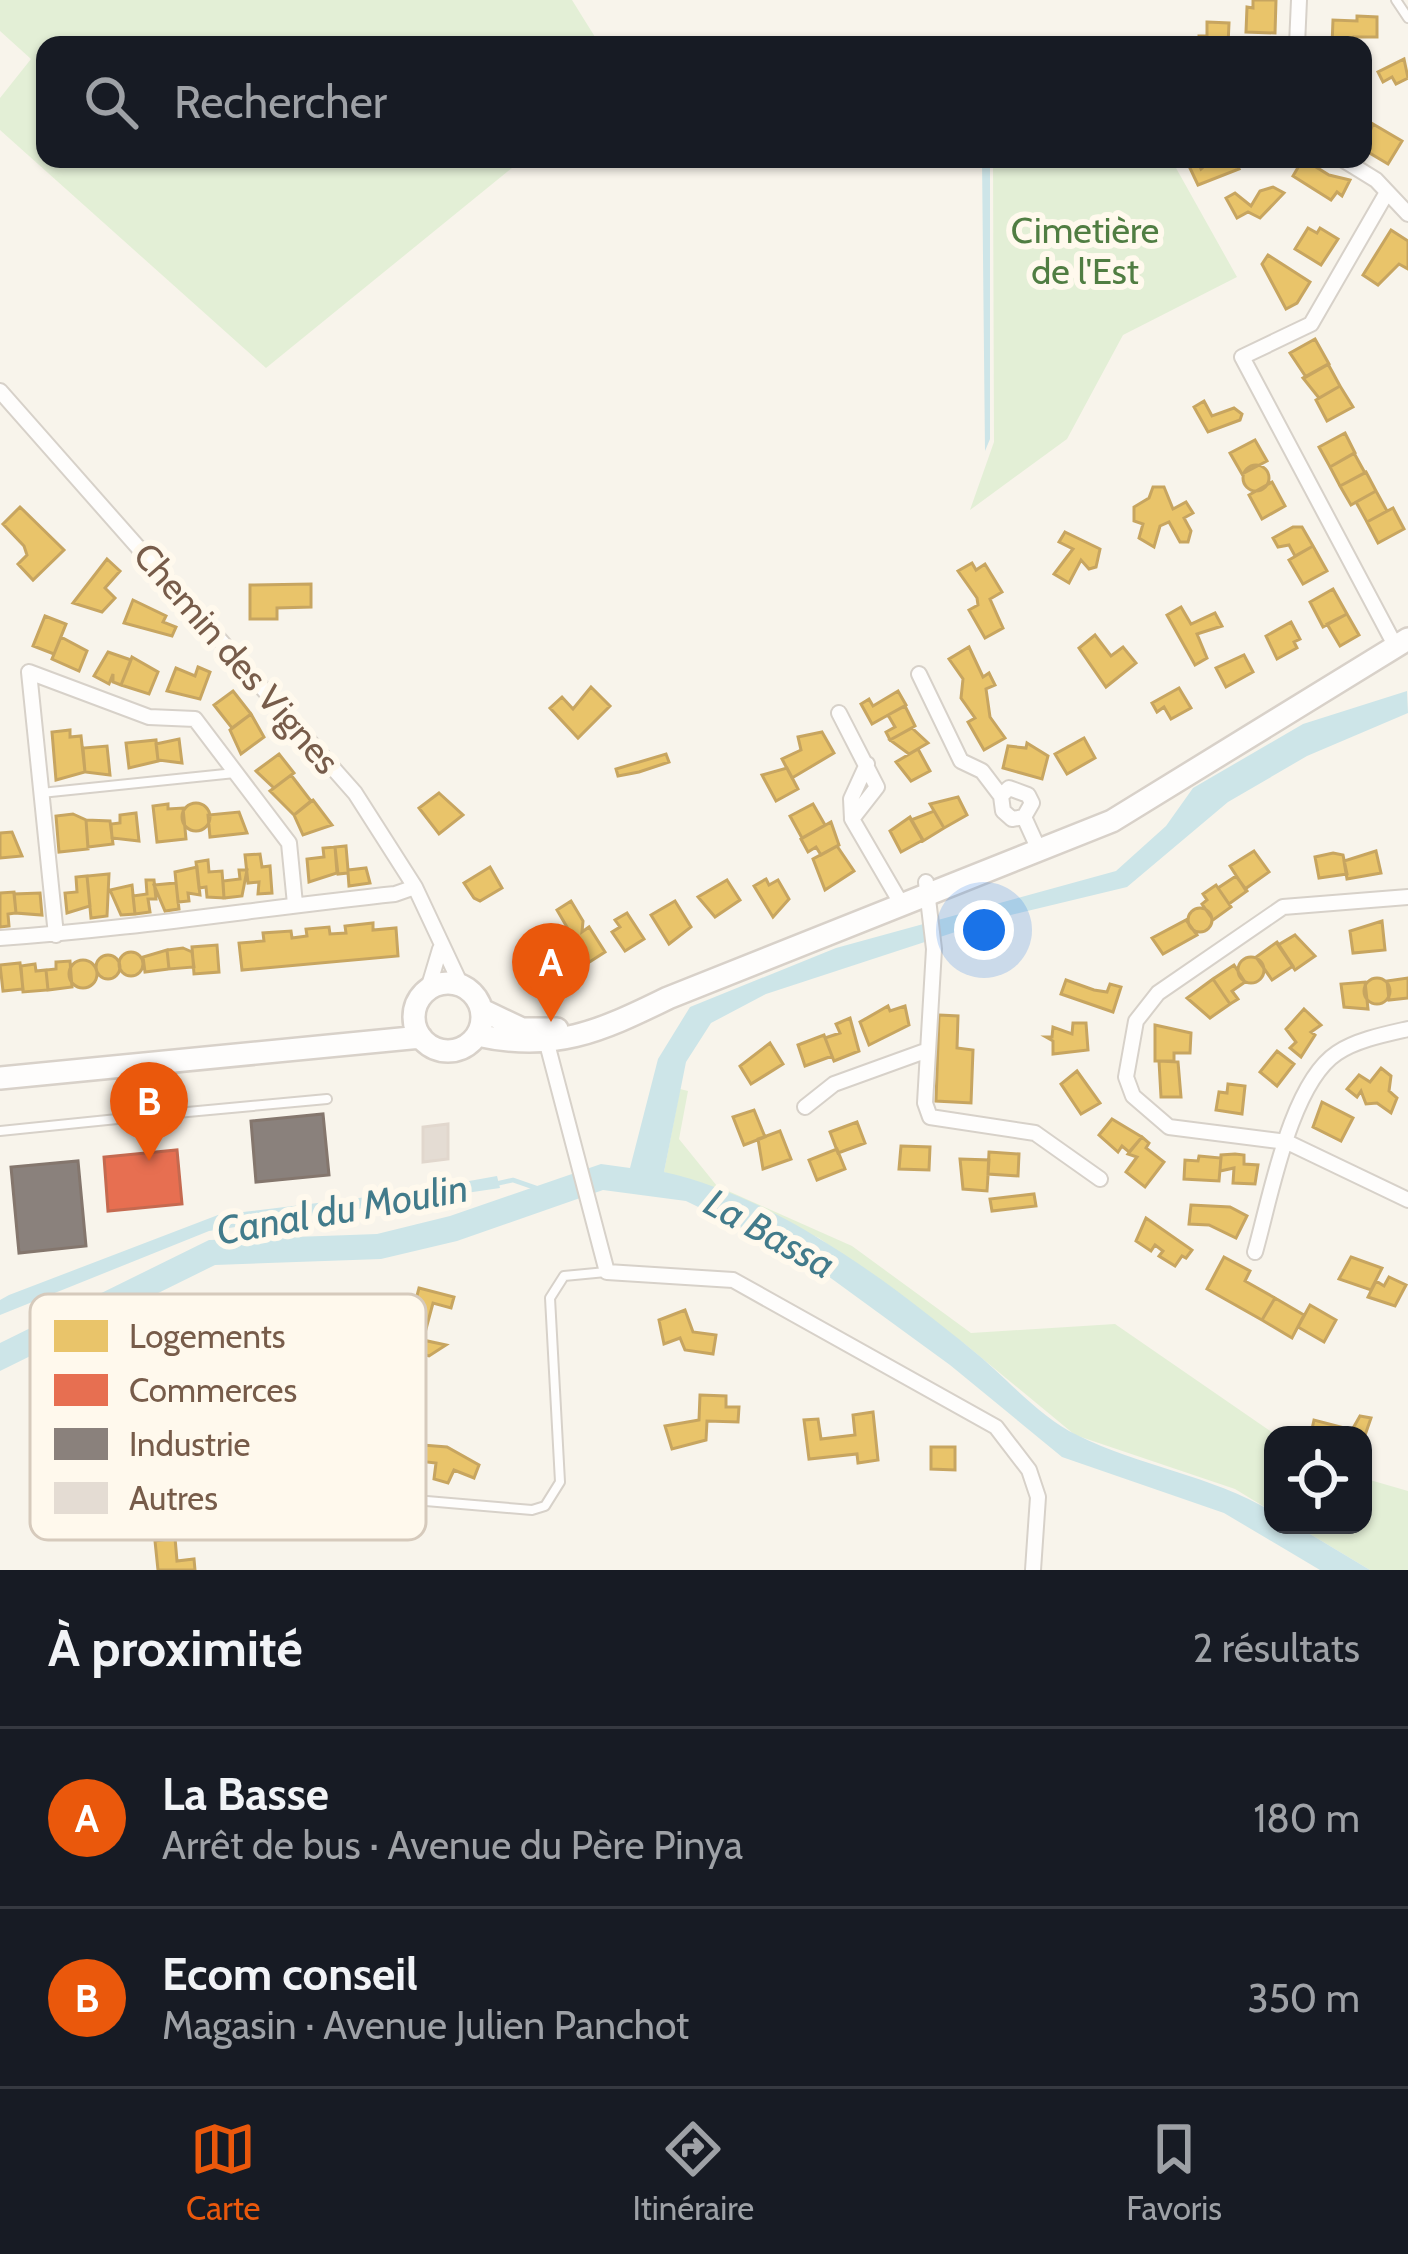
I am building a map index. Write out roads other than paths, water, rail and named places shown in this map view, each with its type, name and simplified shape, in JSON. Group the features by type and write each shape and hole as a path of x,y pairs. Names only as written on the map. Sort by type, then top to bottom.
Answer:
{"main road":[{"path":"0,1078 328,1048 417,1029 449,1051 477,1036 546,1037 668,998 808,942 899,899 929,894 1032,835 1112,821 1402,643"},
{"path":"417,1029 417,1004 428,989 461,986 482,1010 546,1037"},
{"path":"477,1036 482,1010"}],"street":[{"path":"1297,36 1299,0"},
{"path":"1357,168 1376,180 1408,214"},
{"path":"1386,194 1311,324 1242,357 1402,643"},
{"name":"Chemin des Vignes","path":"0,391 355,793 415,886 440,949 461,986"},
{"path":"56,934 29,672 149,717 195,719 240,772 289,843 295,904"},
{"path":"919,674 961,761 982,771 1001,796 1003,811 1032,835"},
{"path":"839,713 878,787 852,819 899,899"},
{"path":"1001,796 1009,788 1028,795 1032,835"},
{"path":"0,938 196,922 232,911 395,894 415,886"},
{"path":"929,894 934,950 925,1103 930,1117 1035,1132 1100,1179"},
{"path":"1408,897 1283,907 1158,993 1136,1021 1126,1077 1133,1096 1149,1115 1168,1127 1287,1142 1408,1200"},
{"path":"428,989 440,949"},
{"path":"1255,1252 1287,1142 1311,1085 1336,1053 1408,1029"},
{"path":"546,1037 607,1272 733,1280 996,1427 1029,1470 1038,1497 1033,1570"},
{"path":"805,1107 834,1084 928,1050"}],"lane":[{"path":"1396,0 1408,18"},
{"path":"40,793 240,772"},
{"path":"162,1064 166,1114"},
{"path":"0,1131 327,1099"},
{"path":"426,1501 532,1510 544,1506 560,1482 550,1298 564,1276 607,1272"}],"water":[{"path":"982,168 990,168 990,439 985,451"},
{"name":"La Bassa","path":"1407,691 1408,713 1307,756 1228,802 1127,887 998,918 766,994 711,1023 686,1062 664,1172 747,1200 826,1243 937,1322 1063,1427 1101,1446 1249,1499 1264,1507 1264,1534 1310,1534 1370,1570 1320,1570 1224,1513 1062,1457 950,1365 806,1260 686,1201 603,1190 457,1241 381,1259 215,1265 156,1294 99,1294 209,1240 377,1234 450,1216 601,1164 630,1168 658,1059 690,1007 836,948 1116,871 1166,826 1193,788 1303,724"},
{"path":"497,1176 500,1188 209,1231 52,1294 30,1294 30,1303 0,1315 0,1300 9,1295 218,1215"},
{"path":"30,1328 30,1356 0,1371 0,1343"}],"waterway":[{"name":"Canal du Moulin","path":"495,1184 513,1180 536,1188"}],"place":[{"name":"La Basse","path":"551,1022"},
{"name":"Ecom conseil","path":"149,1161"}],"park label":[{"name":"Cimetière de l'Est","path":"1085,250"}]}
